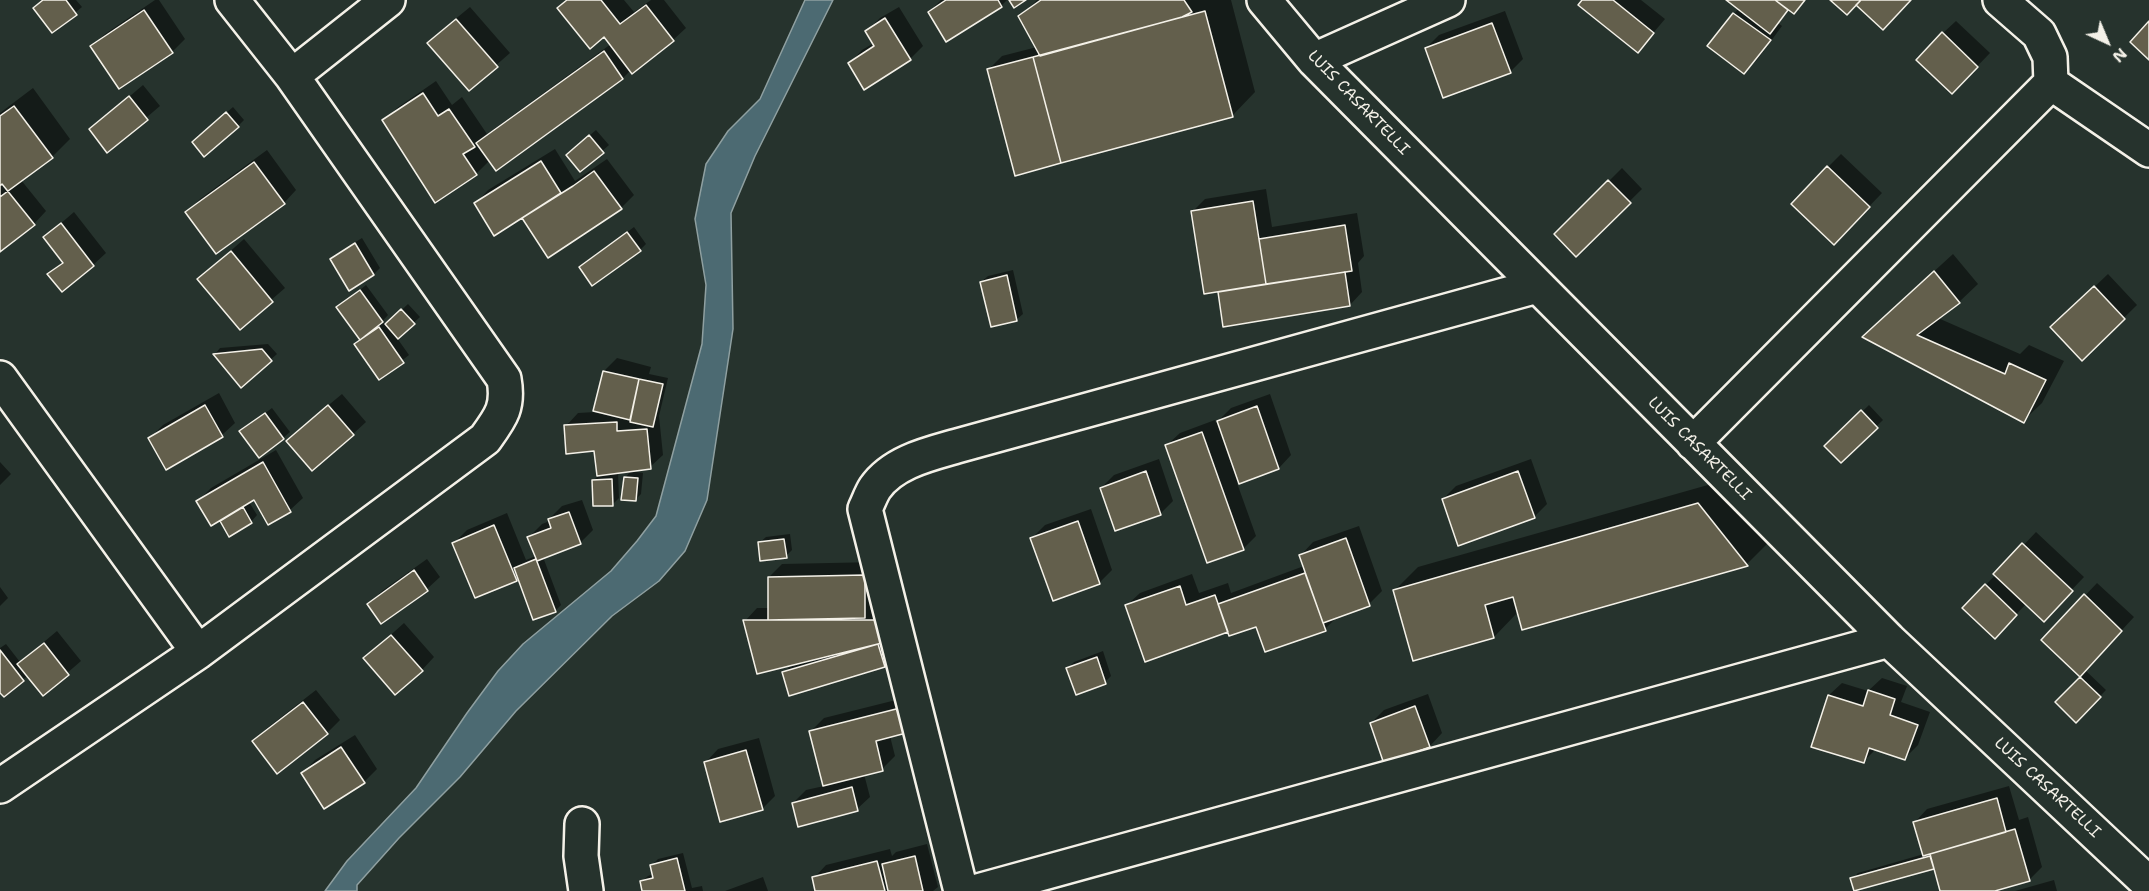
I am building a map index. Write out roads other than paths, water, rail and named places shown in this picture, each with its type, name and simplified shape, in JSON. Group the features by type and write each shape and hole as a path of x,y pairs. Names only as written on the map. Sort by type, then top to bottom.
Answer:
{"street":[{"path":"0,786 198,652 485,439 501,417 507,397 504,379 292,76 232,0"},
{"path":"292,76 388,0"},
{"name":"LUIS CASARTELLI","path":"1264,0 1314,60 1889,640 2149,884"},
{"path":"1314,60 1448,0"},
{"path":"1693,442 2051,83 2050,57 2039,34 2009,3"},
{"path":"2051,83 2149,150"},
{"path":"961,891 865,509 875,488 895,469 948,448 1538,286"},
{"path":"0,378 198,652"},
{"path":"978,891 1889,640"},
{"path":"582,824 581,856 586,891"}],"water":[{"path":"805,0 833,0 755,156 731,213 733,329 707,500 685,551 659,581 612,616 516,711 460,777 399,838 357,885 357,891 325,891 347,861 416,788 498,671 523,644 611,571 656,516 702,344 706,285 695,219 706,164 728,131 760,99"}]}
